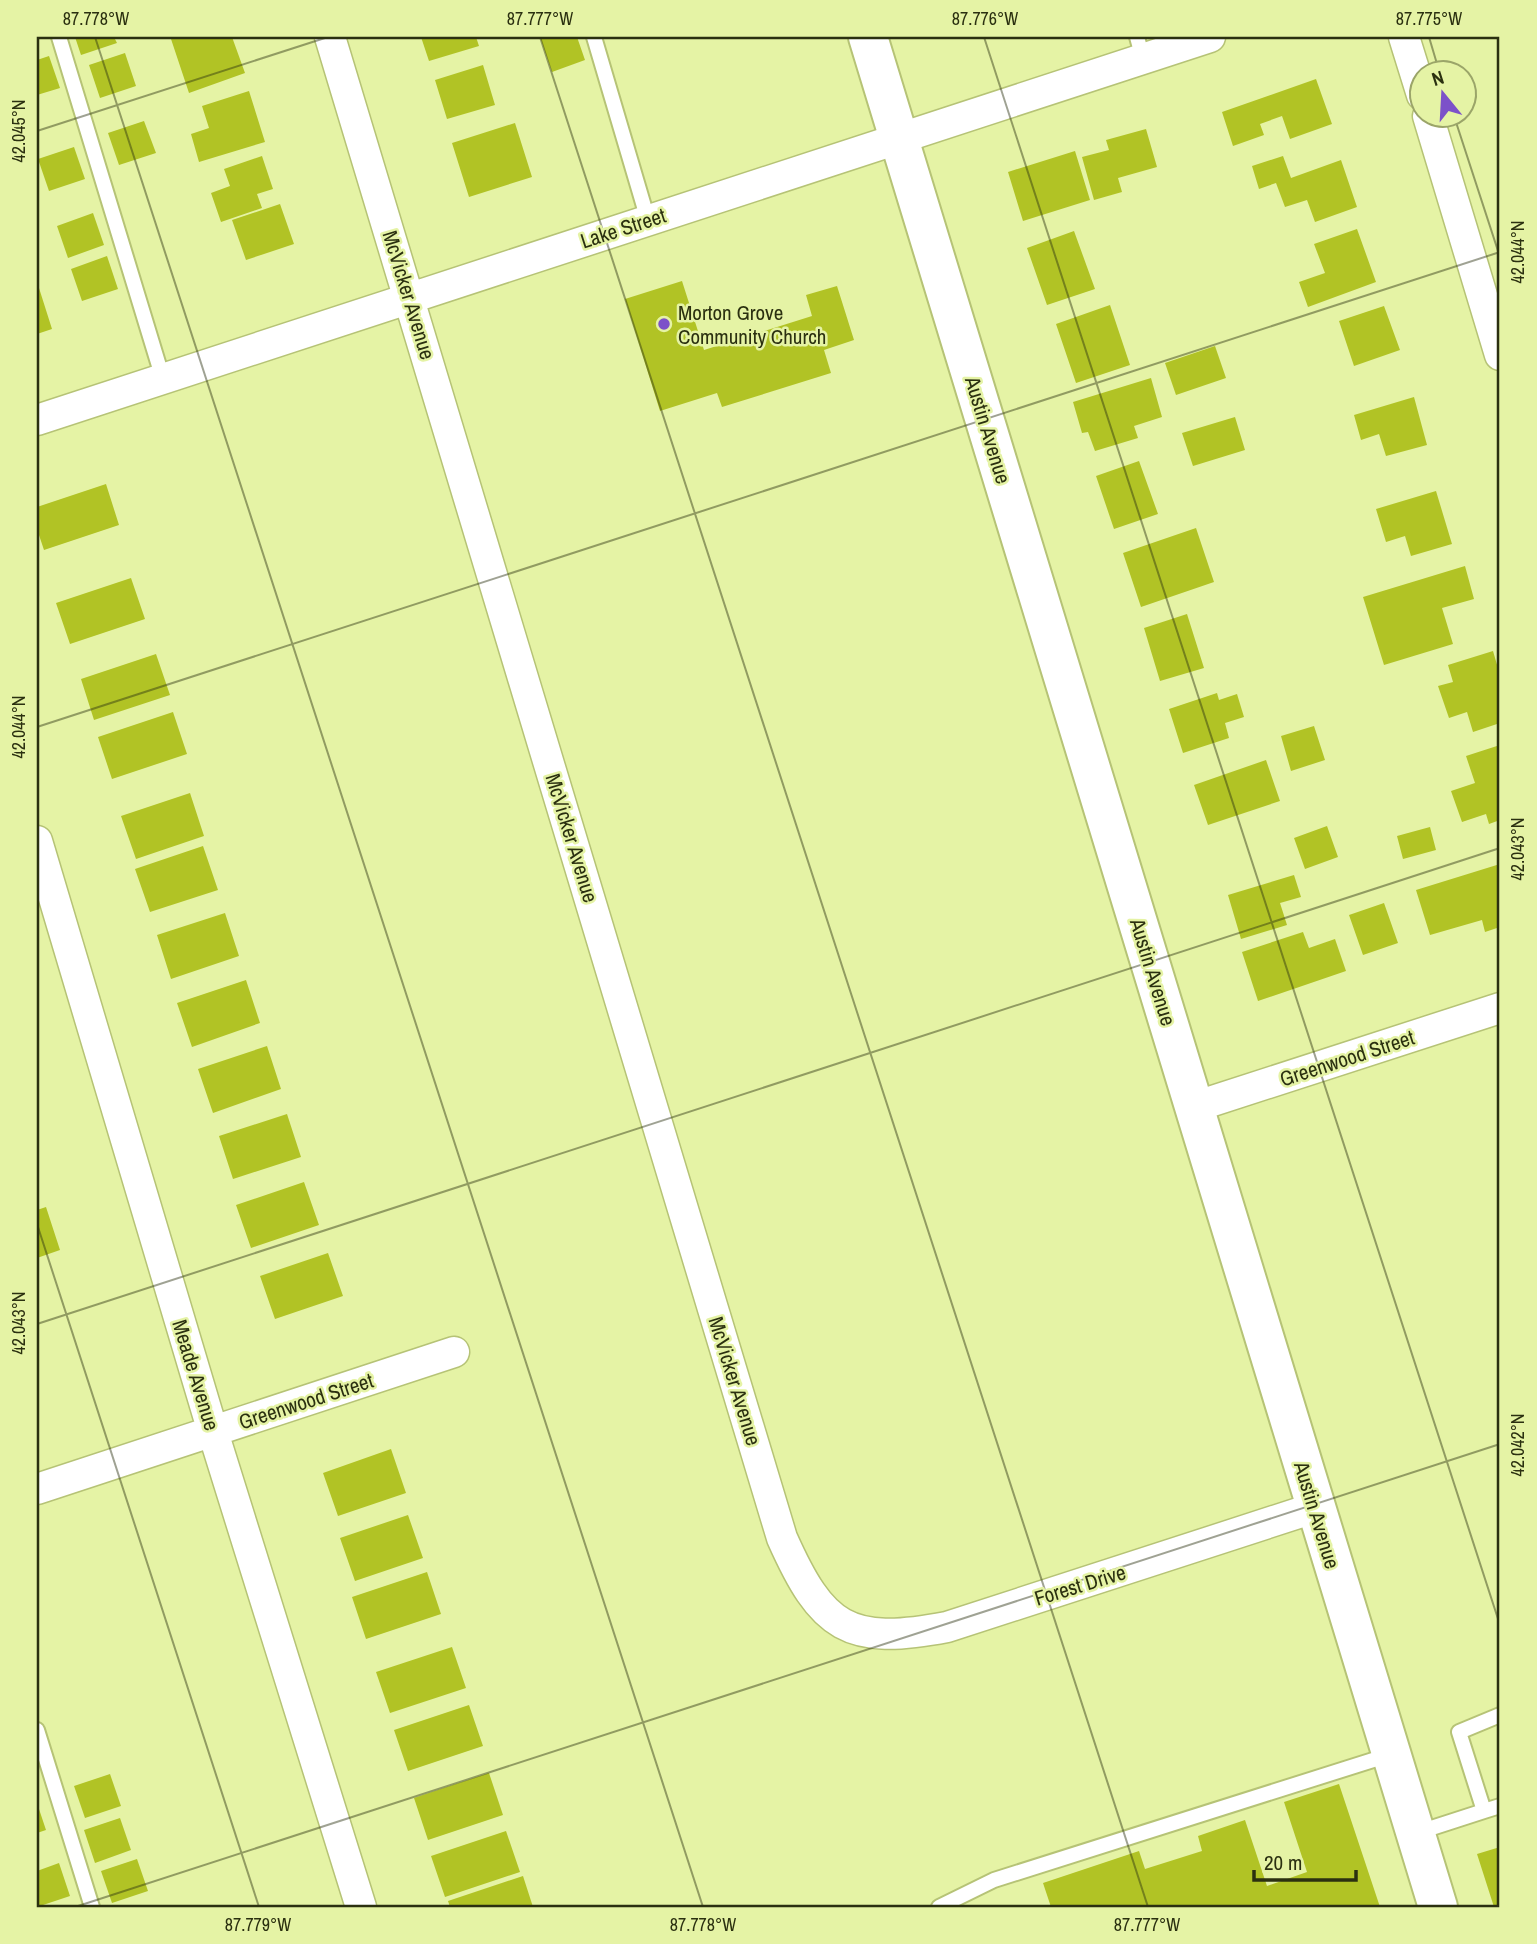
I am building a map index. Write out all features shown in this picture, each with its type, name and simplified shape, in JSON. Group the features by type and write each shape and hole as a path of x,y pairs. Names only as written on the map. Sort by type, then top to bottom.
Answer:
{"street":[{"name":"McVicker Avenue","path":"330,37 782,1538 798,1575 816,1602 842,1623"},
{"name":"Austin Avenue","path":"868,37 1314,1508 1438,1907"},
{"name":"Lake Street","path":"37,420 900,138 1140,48 1210,37"},
{"path":"1404,37 1411,60"},
{"path":"1432,130 1500,355"},
{"name":"Meade Avenue","path":"37,841 213,1432 360,1907"},
{"name":"Greenwood Street","path":"1194,1107 1500,1008"},
{"name":"Greenwood Street","path":"37,1489 454,1352"},
{"name":"Forest Drive","path":"842,1623 872,1635 906,1634 947,1627 1314,1508"}],"lane":[{"path":"59,37 163,379"},
{"path":"594,37 648,220"},
{"path":"1484,1811 1459,1732 1500,1715"},
{"path":"37,1730 92,1907"},
{"path":"939,1907 994,1880 1391,1754"},
{"path":"1415,1833 1500,1806"}],"building":[{"path":"75,37 114,37 117,43 81,55"},
{"path":"232,37 245,73 189,93 171,39"},
{"path":"421,37 476,37 479,46 429,61"},
{"path":"540,37 577,37 585,60 552,72"},
{"path":"125,53 136,86 100,98 89,65"},
{"path":"49,56 60,88 37,95 37,60"},
{"path":"483,65 495,105 447,119 435,80"},
{"path":"1316,79 1332,124 1290,139 1282,116 1260,124 1264,135 1233,146 1222,112"},
{"path":"249,91 265,142 199,162 191,134 209,128 202,106"},
{"path":"144,121 156,153 119,165 108,133"},
{"path":"515,123 532,177 469,197 452,143"},
{"path":"1146,129 1157,167 1118,178 1122,192 1094,200 1082,157 1109,150 1106,140"},
{"path":"74,147 85,179 49,191 38,159"},
{"path":"1075,151 1090,200 1023,221 1008,172"},
{"path":"262,156 273,189 257,194 262,208 221,222 211,193 230,186 224,169"},
{"path":"1283,156 1291,178 1341,160 1357,207 1315,222 1307,200 1285,207 1276,183 1259,189 1252,166"},
{"path":"280,204 294,244 246,260 232,220"},
{"path":"93,213 104,245 68,258 57,226"},
{"path":"1357,229 1376,282 1308,307 1299,282 1325,273 1314,244"},
{"path":"1074,231 1095,289 1047,305 1027,248"},
{"path":"107,256 118,289 82,301 71,269"},
{"path":"682,281 704,350 812,316 806,295 837,286 854,340 824,350 831,373 722,407 717,393 660,411 625,299"},
{"path":"39,288 52,329 37,334 37,289"},
{"path":"1110,305 1130,365 1076,383 1056,324"},
{"path":"1384,306 1400,350 1354,366 1339,321"},
{"path":"1215,346 1226,378 1176,395 1165,363"},
{"path":"1151,378 1162,417 1134,426 1138,438 1095,451 1088,432 1082,433 1073,402"},
{"path":"1414,397 1427,445 1386,456 1379,434 1361,440 1354,415"},
{"path":"1235,417 1245,450 1193,466 1182,433"},
{"path":"1139,461 1158,514 1114,529 1096,476"},
{"path":"106,484 119,525 44,550 37,529 37,507"},
{"path":"1436,491 1452,544 1411,556 1405,536 1386,542 1376,509"},
{"path":"1196,528 1214,582 1141,607 1123,553"},
{"path":"1465,566 1474,599 1442,608 1453,644 1384,665 1363,597"},
{"path":"131,578 145,619 70,644 56,603"},
{"path":"1187,614 1204,668 1160,681 1144,628"},
{"path":"1493,651 1500,675 1500,723 1473,732 1467,712 1449,718 1438,686 1453,682 1448,665"},
{"path":"156,654 170,695 94,720 81,679"},
{"path":"1217,693 1219,700 1237,694 1244,717 1225,723 1229,738 1183,753 1169,709"},
{"path":"173,712 187,754 112,779 98,737"},
{"path":"1314,726 1325,760 1291,771 1281,736"},
{"path":"1500,745 1500,820 1489,824 1486,814 1462,822 1451,791 1475,783 1466,756"},
{"path":"1266,760 1280,801 1208,825 1194,785"},
{"path":"190,793 204,836 136,859 121,816"},
{"path":"1327,826 1338,857 1305,869 1294,838"},
{"path":"1430,827 1436,850 1403,859 1397,836"},
{"path":"203,846 218,890 150,912 135,869"},
{"path":"1500,864 1500,927 1485,932 1482,920 1430,935 1416,890"},
{"path":"1294,875 1301,897 1280,903 1287,925 1241,939 1228,895"},
{"path":"1384,903 1398,943 1363,955 1349,915"},
{"path":"225,913 239,956 171,979 157,935"},
{"path":"1303,932 1309,948 1335,939 1346,971 1258,1001 1242,952"},
{"path":"246,980 260,1023 192,1047 177,1003"},
{"path":"267,1046 281,1089 213,1113 198,1069"},
{"path":"287,1114 301,1157 233,1179 219,1136"},
{"path":"304,1182 319,1225 251,1248 236,1205"},
{"path":"46,1207 60,1250 37,1258 37,1210"},
{"path":"328,1253 343,1296 275,1319 260,1276"},
{"path":"391,1449 406,1493 338,1516 323,1473"},
{"path":"408,1515 423,1558 355,1581 340,1538"},
{"path":"427,1572 441,1614 366,1639 352,1597"},
{"path":"452,1647 466,1688 390,1713 376,1672"},
{"path":"469,1705 483,1746 408,1771 394,1730"},
{"path":"489,1773 503,1815 428,1840 414,1798"},
{"path":"110,1774 121,1806 85,1818 74,1786"},
{"path":"1339,1784 1380,1907 1051,1907 1043,1883 1139,1851 1145,1869 1202,1851 1198,1836 1245,1820 1267,1886 1307,1872 1284,1802"},
{"path":"37,1803 46,1830 37,1833"},
{"path":"120,1818 131,1850 95,1863 84,1830"},
{"path":"506,1831 520,1872 445,1897 431,1856"},
{"path":"1500,1847 1500,1907 1494,1907 1477,1854"},
{"path":"137,1859 148,1891 112,1903 101,1871"},
{"path":"59,1863 70,1896 37,1907 37,1871"},
{"path":"523,1876 533,1907 450,1907 448,1901"}],"place":[{"name":"Morton Grove Community Church","path":"664,324"}]}
